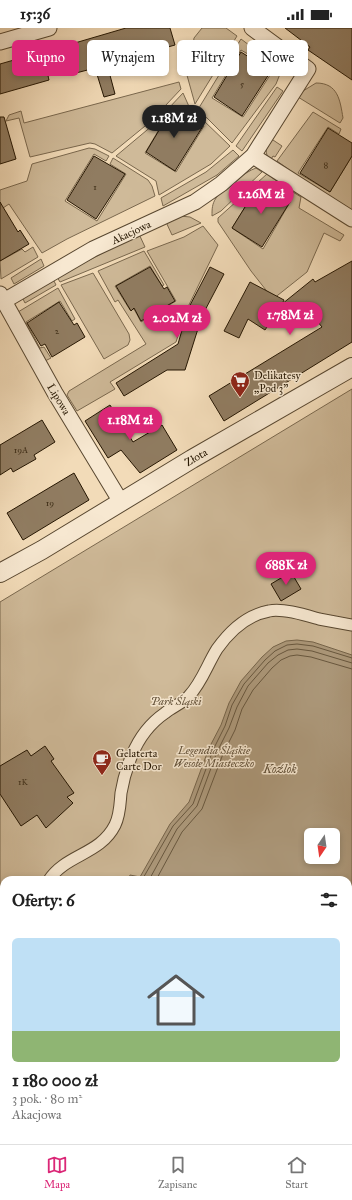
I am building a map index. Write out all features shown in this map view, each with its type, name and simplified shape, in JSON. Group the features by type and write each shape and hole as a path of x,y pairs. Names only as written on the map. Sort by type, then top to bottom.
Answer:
{"street":[{"path":"0,42 49,28"},
{"name":"Akacjowa","path":"2,297 93,249 195,202 221,184 253,156 308,69 252,28"},
{"path":"253,156 352,219"},
{"name":"Lipowa","path":"2,297 53,390 120,502"},
{"name":"Złota","path":"0,573 42,550 192,459 352,367"},
{"name":"Złota","path":"0,585 42,550"},
{"path":"52,876 66,863 93,849 107,837 116,825 120,808 121,793 131,757 145,731 159,718 188,697 199,683 207,665 218,648 235,629 246,620 270,610 288,612 352,625"}],"green space":[{"path":"202,28 226,28 237,36 235,40 194,40"},
{"path":"241,39 247,44 247,54 241,50 239,53 239,42"},
{"path":"187,76 212,76 195,104"},
{"path":"218,76 225,76 212,98 243,117 269,76 279,76 276,84 232,143 207,118 197,111"},
{"path":"179,82 181,89 150,122 112,153 90,143 30,157 19,118 6,121 9,115 21,111 24,123"},
{"path":"316,83 329,86 337,94 341,105 343,118 340,123 298,97 303,91"},
{"path":"277,87 283,91 242,151 236,146"},
{"path":"183,93 191,111 189,115 173,106 145,153 176,172 204,126 192,117 194,114 203,120 230,146 211,164 159,195 156,181 116,156 153,125"},
{"path":"313,112 341,129 339,134 328,127 298,173 330,192 352,156 352,210 299,177 277,161"},
{"path":"270,138 282,146 275,157 273,156 270,161 266,150"},
{"path":"89,148 95,149 109,156 106,161 94,154 65,201 97,221 126,174 110,164 113,158 148,180 152,186 155,196 67,239 42,253 9,204 0,210 0,190 27,181 32,164"},
{"path":"233,150 239,156 217,175 163,206 161,198 206,172"},
{"path":"256,168 262,172 221,211 212,216 213,204 219,194 234,181"},
{"path":"267,174 278,182 273,191 260,183 232,228 263,249 290,202 277,194 283,186 301,197 299,208 344,235 340,241 324,233 307,272 273,299 251,271 218,222 218,218"},
{"path":"180,216 190,217 201,223 172,235 166,222"},
{"path":"203,226 218,245 186,311 176,342 110,382 115,389 77,411 67,395 69,391 146,344 118,300 115,302 98,271 144,251 164,285 162,286 150,266 115,286 130,310 134,309 141,322 176,301 147,251 184,237"},
{"path":"139,234 145,247 60,282 57,277"},
{"path":"33,247 38,257 1,279 0,261 22,249 25,252"},
{"path":"41,259 44,266 14,284 11,278"},
{"path":"93,273 129,334 130,340 128,345 104,359 61,285"},
{"path":"53,279 56,285 25,303 22,297"},
{"path":"58,288 75,319 72,321 60,301 26,322 40,348 44,347 51,358 45,361 18,312"},
{"name":"Park Śląski","path":"352,389 352,876 0,876 0,602"}],"water":[{"name":"Koźlok","path":"297,640 313,642 352,655 352,876 141,876 170,824 189,802 209,748 221,725 229,703 241,681 262,657 273,647 286,641"}],"building":[{"path":"126,28 170,28 175,45 169,47 169,40 87,40 87,70 79,72 79,42"},
{"path":"285,28 352,28 352,80 308,50 310,47 308,45 308,40 301,40"},
{"path":"241,52 247,56 247,76 268,76 242,116 214,97 227,76 239,76 239,55"},
{"path":"12,61 12,76 48,76 49,80 0,94 0,64"},
{"path":"97,76 110,76 115,94 104,97"},
{"path":"173,107 203,126 175,171 146,152"},
{"path":"0,117 4,117 16,159 0,164"},
{"path":"328,128 352,143 352,156 330,192 300,173"},
{"path":"94,156 125,174 96,219 67,200"},
{"path":"260,183 290,202 262,247 232,228"},
{"path":"0,202 18,232 20,230 29,244 0,261"},
{"path":"352,261 352,342 224,421 209,396 322,327 303,304 290,316 281,306 265,330 248,319 239,338 224,331 250,282 284,300 282,304 313,279 315,282"},
{"path":"150,267 164,289 167,287 175,301 141,321 134,308 131,311 116,286"},
{"path":"210,267 224,274 202,316 185,370 167,370 124,396 116,383 178,344 188,309"},
{"path":"59,302 74,325 77,323 85,337 52,357 45,344 41,346 27,323"},
{"path":"110,405 133,442 162,425 177,450 140,473 121,450 108,458 85,421"},
{"path":"42,420 55,442 34,455 36,459 13,472 11,468 0,475 0,445"},
{"path":"74,473 89,500 23,540 7,513"},
{"path":"291,572 301,589 281,601 271,584"},
{"path":"45,746 54,759 51,761 74,793 67,797 73,803 46,828 37,815 21,826 0,794 0,766 27,750 31,756"}],"place":[{"name":"Delikatesy „Pod 3”","path":"240,398"},
{"name":"Gelaterta Carte Dor","path":"102,776"}],"park label":[{"name":"Legendia Śląskie Wesołe Miasteczko","path":"214,756"}]}
